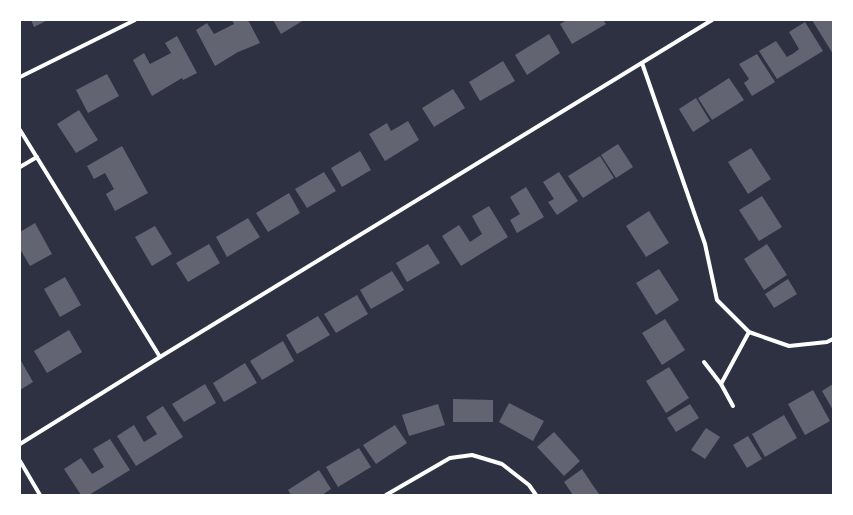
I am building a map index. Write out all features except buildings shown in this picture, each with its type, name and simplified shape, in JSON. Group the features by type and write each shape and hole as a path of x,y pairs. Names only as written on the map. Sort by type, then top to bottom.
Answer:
{"street":[{"path":"20,77 135,20"},
{"path":"20,444 712,20"},
{"path":"642,63 705,244 717,300 749,332 788,346 827,342 833,339"},
{"path":"20,130 160,357"},
{"path":"20,167 37,157"},
{"path":"721,384 749,332"},
{"path":"704,362 721,384 733,406"},
{"path":"386,495 450,458 472,455 502,464 529,485 536,495"},
{"path":"20,461 40,495"}]}
